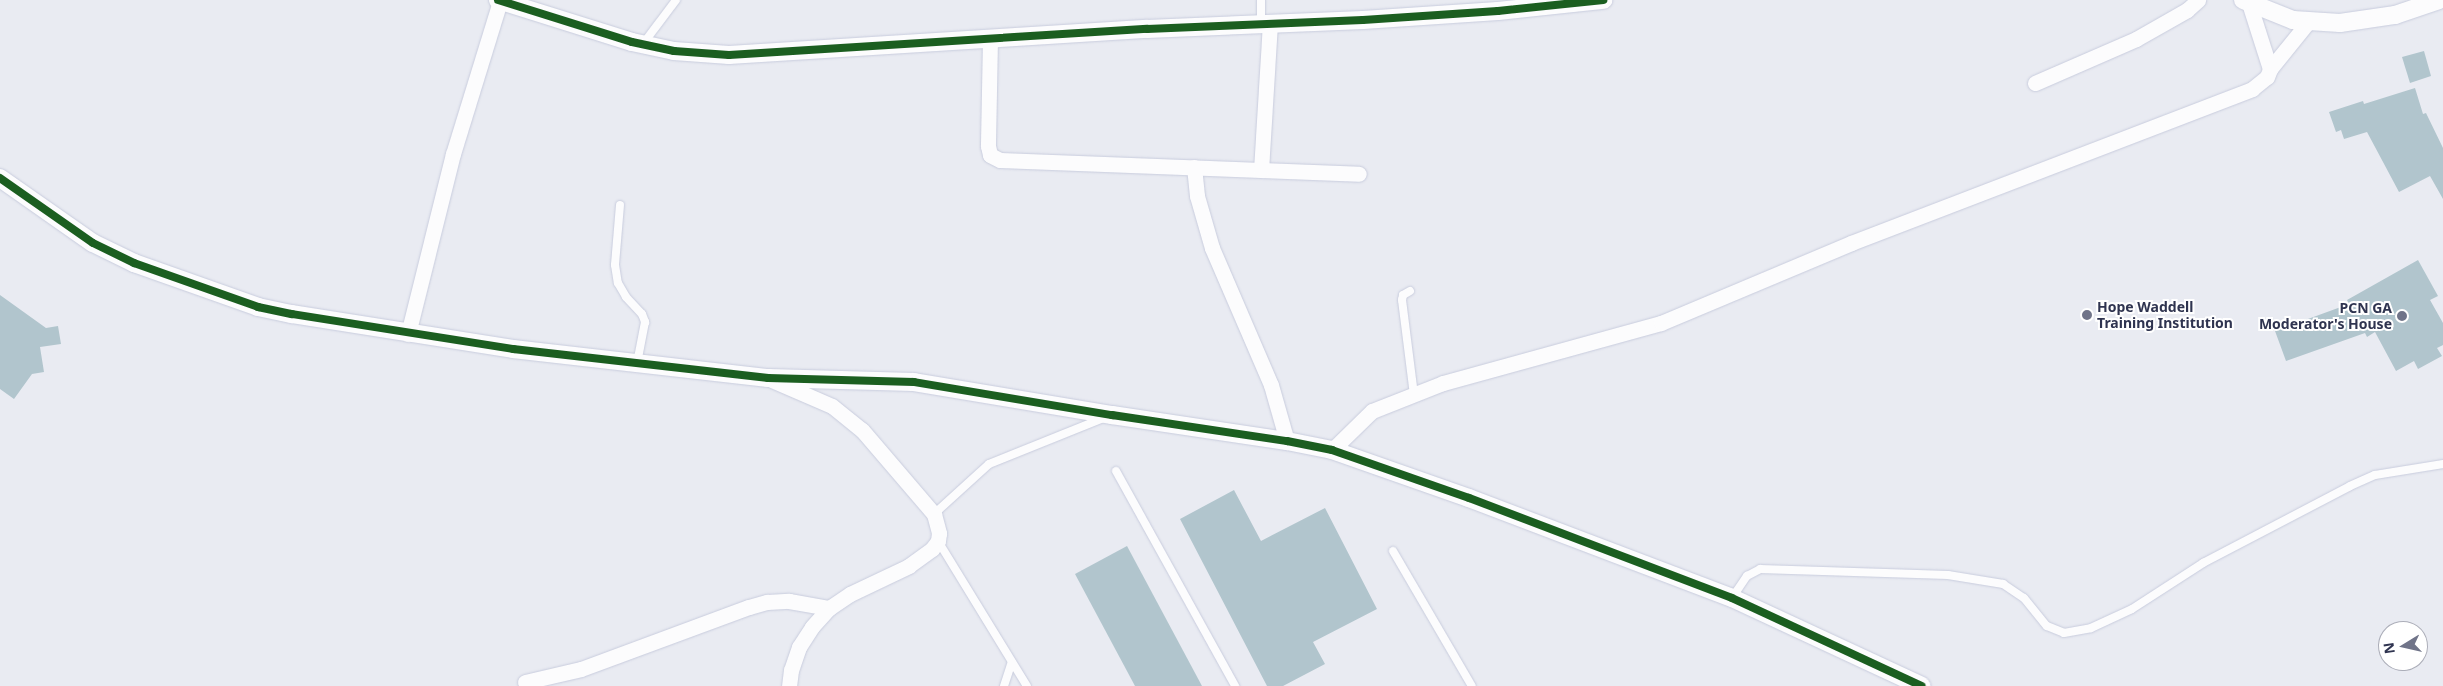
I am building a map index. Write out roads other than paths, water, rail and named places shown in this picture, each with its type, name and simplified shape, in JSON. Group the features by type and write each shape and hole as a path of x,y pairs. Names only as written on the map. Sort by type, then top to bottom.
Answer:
{"street":[{"path":"408,334 453,154 499,0 573,25 643,44 689,53 729,55 1498,11 1603,0"},
{"path":"2035,82 2136,39 2187,10 2198,0"},
{"path":"2246,1 2293,20 2340,24 2395,15 2440,0"},
{"path":"2246,1 2270,69"},
{"path":"1332,450 1372,411 1444,384 1661,323 1851,243 2252,89 2267,78 2270,69 2308,22"},
{"path":"1261,170 1266,24"},
{"path":"990,39 988,146 990,155 1000,160 1360,174"},
{"path":"1194,167 1197,196 1212,248 1271,385 1287,440"},
{"path":"0,178 93,243 134,264 258,307 408,334 768,378 914,382 1112,415 1287,440 1332,450 1469,498 1732,598 1922,686"},
{"path":"768,378 832,406 862,430 934,514 938,528 938,541 932,549 909,566 850,594 829,608 812,627 799,647 791,670 789,686"},
{"path":"525,682 581,669 749,606 767,602 788,601 829,608"}],"lane":[{"path":"643,44 676,0"},
{"path":"1261,0 1266,24"},
{"path":"620,206 615,265 618,283 626,297 642,314 645,322 637,363"},
{"path":"1410,290 1403,295 1402,300 1414,395"},
{"path":"934,514 989,464 1112,415"},
{"path":"1732,598 1747,576 1760,569 1948,575 2003,584 2024,598 2047,626 2064,633 2091,628 2132,609 2203,563 2350,486 2375,475 2443,464"},
{"path":"1116,471 1235,686"},
{"path":"938,541 1027,686"},
{"path":"1393,550 1472,686"},
{"path":"1004,686 1012,662"}],"place":[{"name":"Hope Waddell Training Institution","path":"2087,315"},
{"name":"PCN GA Moderator's House","path":"2402,316"}]}
